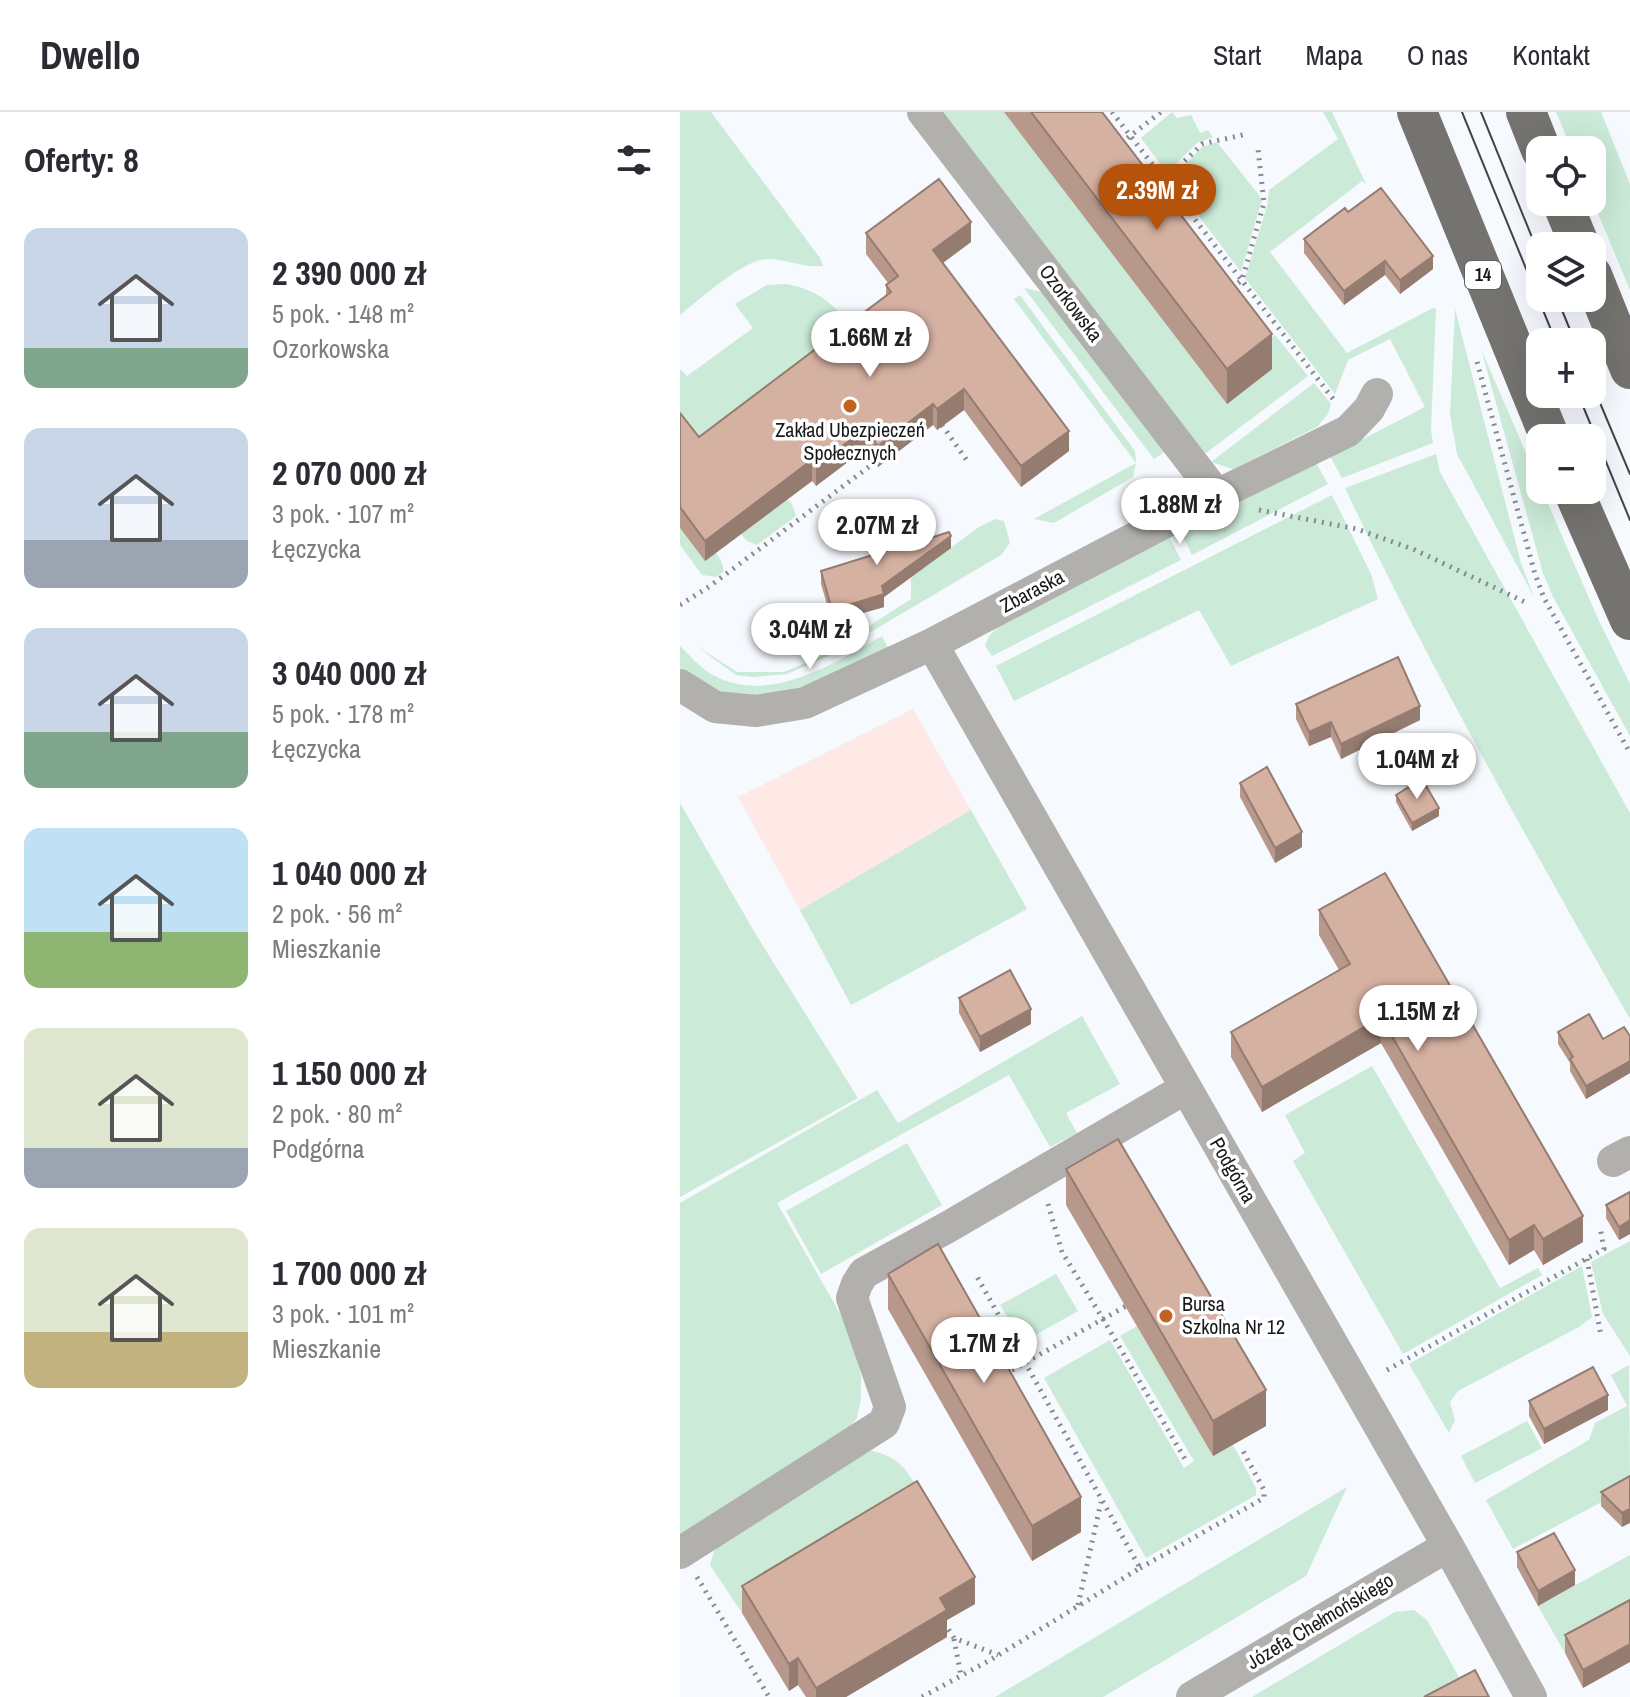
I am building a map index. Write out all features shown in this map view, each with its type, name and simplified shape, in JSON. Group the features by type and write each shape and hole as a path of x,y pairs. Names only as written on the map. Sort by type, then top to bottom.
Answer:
{"main road":[{"name":"14","path":"1417,112 1544,424"},
{"path":"1526,112 1535,136"},
{"path":"1606,310 1630,369"},
{"path":"1579,504 1630,620"}],"street":[{"name":"Ozorkowska","path":"923,112 1217,495"},
{"name":"Zbaraska","path":"680,685 715,707 756,711 805,703 932,644 1217,495 1348,431 1377,394"},
{"name":"Podgórna","path":"932,644 1448,1546 1531,1697"},
{"path":"681,1553 884,1423 890,1407 852,1298 864,1273 1186,1088"},
{"name":"Józefa Chełmońskiego","path":"1192,1697 1448,1546"}],"path":[{"path":"1112,112 1333,398 1357,423"},
{"path":"1119,144 1161,112"},
{"path":"1153,191 1202,144 1247,134"},
{"path":"1230,289 1242,280 1264,203 1258,149"},
{"path":"1263,332 1275,323"},
{"path":"1473,349 1544,598 1630,753"},
{"path":"942,425 968,462"},
{"path":"680,605 874,463"},
{"path":"1217,495 1238,506 1357,529 1415,550 1525,602"},
{"path":"1050,1191 1048,1205 1062,1252 1185,1459"},
{"path":"1387,1370 1604,1249 1600,1227"},
{"path":"1587,1259 1601,1336"},
{"path":"975,1273 1140,1568"},
{"path":"995,1380 1126,1306"},
{"path":"922,1697 1264,1498 1264,1490 1243,1451"},
{"path":"1078,1606 1101,1499"},
{"path":"681,1553 769,1697"},
{"path":"944,1622 954,1638 961,1676"},
{"path":"954,1638 998,1655"}],"shaded area":[{"path":"913,709 971,810 800,910 738,797"}],"green space":[{"path":"680,112 711,112 823,266 775,259 758,261 722,281 680,315"},
{"path":"942,112 1004,112 1256,348 1275,335 1308,376 1202,456"},
{"path":"1172,112 1177,118 1191,115 1200,133 1208,130 1213,137 1197,143 1167,173 1141,138"},
{"path":"1323,112 1332,112 1366,184 1362,181 1270,252 1347,353 1436,309 1433,443 1342,478 1330,456 1425,407 1390,339 1348,360 1335,394 1245,278 1269,190 1338,139"},
{"path":"1556,112 1601,112 1630,184 1630,290 1599,216 1606,216 1606,136 1566,136"},
{"path":"1217,142 1262,199 1241,272 1171,179 1202,147"},
{"path":"786,284 820,296 860,336 753,454 680,434 680,369 687,376 753,328 735,304 767,285"},
{"path":"1024,288 1046,293 1166,451 1154,459"},
{"path":"1020,295 1135,451 1136,463 1014,299"},
{"path":"1455,309 1521,563 1534,597 1457,454 1450,414"},
{"path":"1481,349 1526,453 1526,504 1548,504 1630,684 1630,736 1552,595 1543,573"},
{"path":"1314,383 1331,404 1328,414 1317,427 1233,469 1211,462"},
{"path":"1436,454 1440,472 1630,813 1630,1019 1447,690 1345,488"},
{"path":"1136,463 1133,477 1054,523 1034,519"},
{"path":"1316,463 1328,484 1192,555 1180,530"},
{"path":"1332,495 1371,574 1378,599 1231,666 1199,610 1014,701 996,666"},
{"path":"787,499 796,516 757,545 747,541 741,534"},
{"path":"996,519 1004,521 1010,543 1001,555 835,653 787,674 736,675 695,645 737,672 784,672 824,655 911,599 911,577 979,527"},
{"path":"680,528 714,550 724,571 716,577 702,575 680,545"},
{"path":"1168,535 1181,560 992,656 985,646 989,636 1007,618"},
{"path":"882,636 889,650 786,696 726,697 680,668 680,646 708,672 730,682 752,686 775,684 820,670"},
{"path":"680,803 755,933 858,1098 680,1197"},
{"path":"971,810 1027,909 851,1005 800,910"},
{"path":"1082,1016 1120,1084 1066,1113 1077,1133 1050,1147 1009,1075 777,1203 855,1340 861,1376 857,1418 843,1436 680,1536 680,1203 877,1090 898,1123"},
{"path":"1372,1066 1500,1288 1538,1268 1542,1275 1403,1354 1293,1161 1305,1153 1285,1115"},
{"path":"907,1143 942,1205 821,1274 786,1211"},
{"path":"1630,1241 1630,1356 1603,1314 1591,1262"},
{"path":"1582,1266 1592,1317 1579,1327 1458,1391 1450,1402 1455,1420 1449,1433 1409,1364"},
{"path":"1056,1274 1078,1311 1023,1342 1000,1305"},
{"path":"1137,1326 1213,1456 1233,1445 1256,1488 1256,1495 1146,1558 1044,1378 1110,1340 1184,1468 1194,1461 1120,1336"},
{"path":"1629,1365 1630,1487 1513,1549 1486,1500 1589,1440 1595,1423 1627,1406 1611,1375"},
{"path":"1527,1421 1542,1448 1475,1483 1461,1456"},
{"path":"868,1450 897,1462 909,1474 925,1500 742,1613 710,1565 714,1551 732,1528"},
{"path":"1347,1487 1306,1576 1103,1697 995,1697"},
{"path":"1630,1555 1630,1617 1565,1653 1538,1606"},
{"path":"1414,1610 1427,1620 1470,1697 1252,1697 1395,1612"}],"building":[{"path":"1031,112 1102,112 1272,334 1227,369"},
{"path":"939,179 971,222 933,250 1069,431 1021,466 964,389 937,409 933,404 878,446 865,429 816,466 812,460 705,541 680,507 680,413 699,437 891,292 886,285 898,276 866,233"},
{"path":"1381,188 1433,256 1400,280 1385,261 1344,291 1304,239 1345,208 1348,212"},
{"path":"903,520 918,542 949,532 951,536 882,586 884,594 832,610 821,571 889,550 879,536"},
{"path":"1398,657 1420,706 1341,744 1331,722 1309,732 1296,704"},
{"path":"1267,767 1302,832 1275,848 1240,783"},
{"path":"1422,779 1439,808 1412,823 1396,795"},
{"path":"1385,873 1583,1216 1543,1239 1534,1225 1509,1240 1381,1017 1262,1087 1231,1032 1350,964 1319,910"},
{"path":"1010,970 1031,1009 980,1037 959,998"},
{"path":"1589,1014 1603,1039 1624,1027 1630,1036 1630,1061 1586,1086 1558,1032"},
{"name":"Bursa Szkolna Nr 12","path":"1118,1139 1266,1390 1213,1421 1066,1169"},
{"path":"1630,1192 1630,1220 1619,1227 1606,1205"},
{"path":"938,1244 1081,1497 1032,1526 888,1274"},
{"path":"1593,1367 1608,1395 1544,1429 1529,1401"},
{"path":"1630,1476 1630,1509 1622,1513 1601,1492"},
{"path":"917,1481 975,1577 940,1598 947,1610 816,1688 798,1658 789,1664 742,1586"},
{"path":"1554,1533 1575,1570 1538,1591 1517,1552"},
{"path":"1630,1600 1630,1644 1583,1670 1565,1635"},
{"path":"1475,1670 1489,1697 1424,1697"}],"tram line":[{"path":"1462,112 1550,328"},
{"path":"1481,112 1530,232"},
{"path":"1563,312 1569,328"},
{"path":"1584,408 1630,520"},
{"path":"1602,408 1630,474"}],"place":[{"name":"Zakład Ubezpieczeń Społecznych","path":"850,406"},
{"name":"Bursa Szkolna Nr 12","path":"1166,1316"}]}
